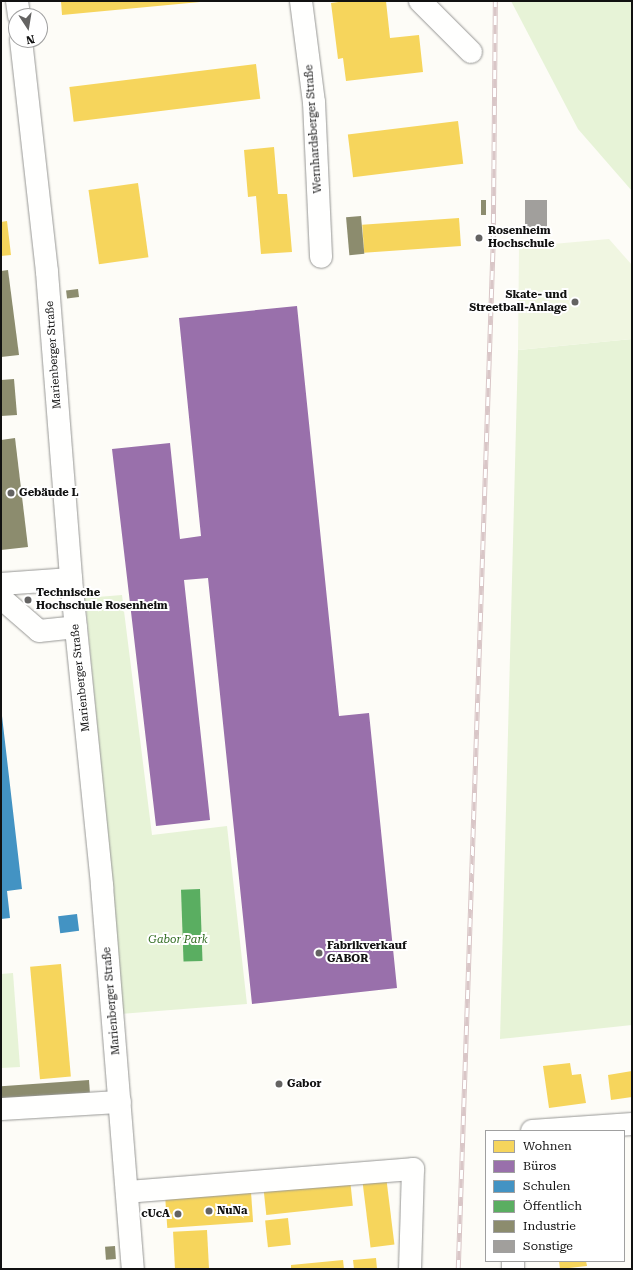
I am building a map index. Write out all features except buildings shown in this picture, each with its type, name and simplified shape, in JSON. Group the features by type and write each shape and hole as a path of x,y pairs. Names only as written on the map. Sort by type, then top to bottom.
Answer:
{"street":[{"name":"Wernhardsberger Straße","path":"301,1 314,102 321,257"},
{"path":"420,1 471,52"},
{"name":"Marienberger Straße","path":"22,48 47,272 71,579 101,878 133,1269"},
{"path":"1,584 71,579"},
{"path":"1,598 39,631 76,627"},
{"path":"1,1109 120,1102"},
{"path":"546,1130 632,1124"},
{"path":"127,1192 413,1168 410,1269"}],"green space":[{"path":"511,1 632,1 632,191 578,129"},
{"name":"Skate- und Streetball-Anlage","path":"609,239 632,265 632,339 518,350 519,247"},
{"path":"632,339 632,1025 500,1039 518,350"},
{"name":"Gabor Park","path":"122,595 152,835 227,826 247,1004 120,1014 108,837 85,598"},
{"path":"13,973 20,1067 1,1068 1,974"}],"railway":[{"path":"458,1269 493,241 495,1"}],"place":[{"name":"Rosenheim Hochschule","path":"479,238"},
{"name":"Skate- und Streetball-Anlage","path":"575,302"},
{"name":"Gebäude L","path":"11,493"},
{"name":"Technische Hochschule Rosenheim","path":"28,600"},
{"name":"Fabrikverkauf GABOR","path":"319,953"},
{"name":"Gabor","path":"279,1084"},
{"name":"NuNa","path":"209,1211"},
{"name":"cUcA","path":"178,1214"}]}
